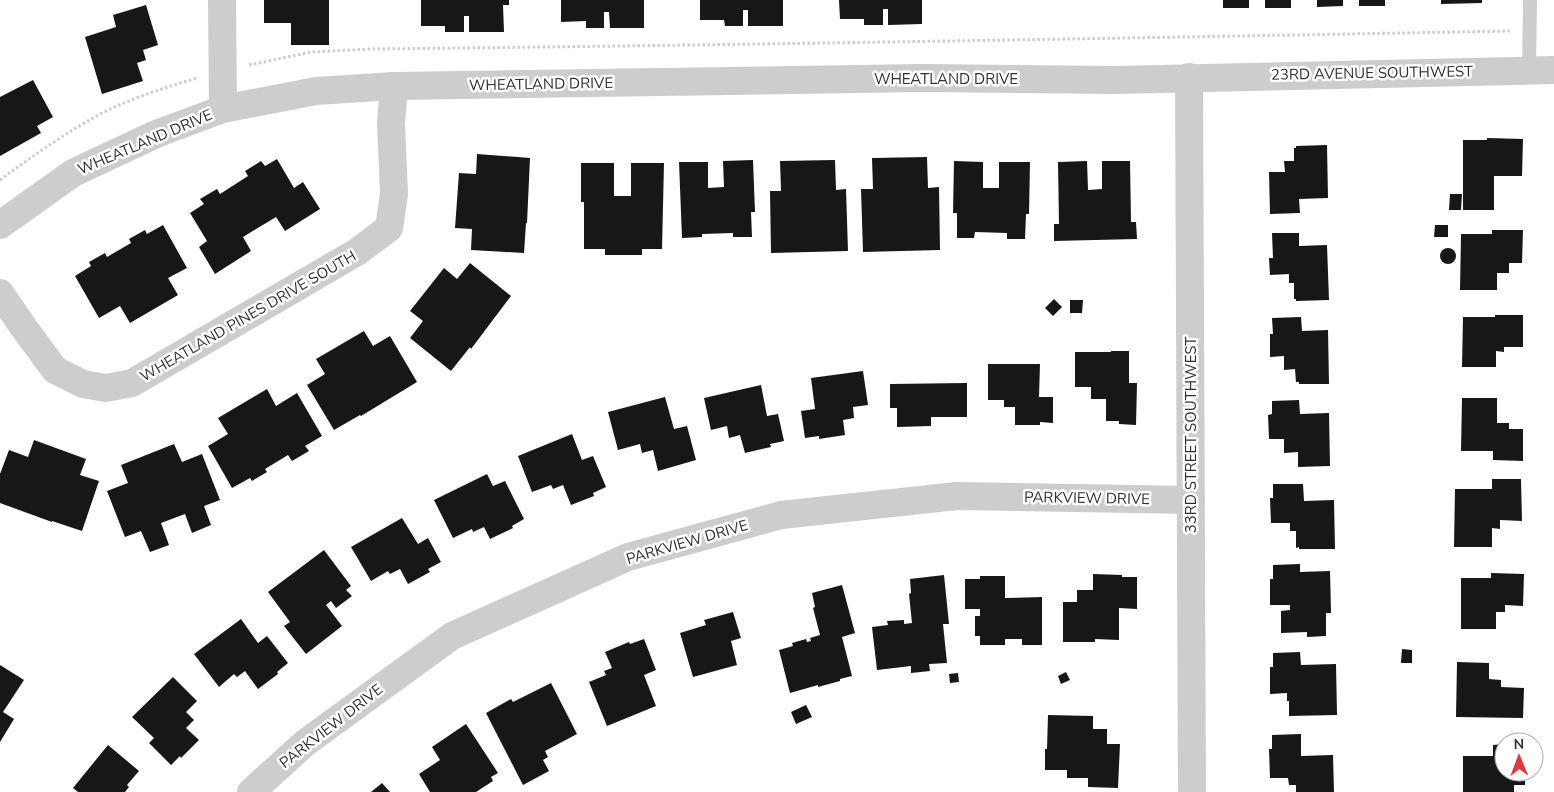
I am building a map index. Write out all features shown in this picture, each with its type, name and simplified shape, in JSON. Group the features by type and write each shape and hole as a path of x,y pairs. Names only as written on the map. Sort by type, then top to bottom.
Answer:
{"street":[{"path":"222,0 223,108"},
{"name":"23RD AVENUE SOUTHWEST","path":"1115,80 1542,70"},
{"name":"33RD STREET SOUTHWEST","path":"1189,77 1192,792"},
{"name":"WHEATLAND DRIVE","path":"0,225 73,173 156,134 223,108 316,91 394,86 922,78 1115,80"},
{"name":"WHEATLAND PINES DRIVE SOUTH","path":"0,293 55,370 83,384 106,388 132,383 357,252 390,228 394,194 391,123 394,86"},
{"name":"PARKVIEW DRIVE","path":"251,792 305,743 452,636 628,558 781,515 947,498 1191,500"}],"lane":[{"path":"1530,0 1542,70"}],"building":[{"path":"264,0 329,0 329,45 291,45 291,23 264,23"},
{"path":"421,0 509,0 509,5 503,5 504,32 469,32 469,16 464,16 464,32 445,32 445,26 421,26"},
{"path":"561,0 644,0 644,28 610,28 609,12 604,12 604,28 586,28 586,21 561,22"},
{"path":"700,0 783,0 783,26 748,26 748,10 743,10 743,26 725,26 724,20 700,20"},
{"path":"839,0 922,0 922,24 888,25 888,9 883,9 883,25 864,25 864,19 840,19"},
{"path":"1223,0 1249,0 1249,8 1223,8"},
{"path":"1265,0 1291,0 1291,8 1265,8"},
{"path":"1317,0 1343,0 1343,6 1317,7"},
{"path":"1359,0 1385,0 1385,6 1359,6"},
{"path":"1441,0 1482,0 1482,3 1441,4"},
{"path":"146,5 158,45 143,50 146,60 137,63 143,81 102,94 85,37 116,27 113,15"},
{"path":"33,80 53,117 37,126 41,133 0,156 0,97"},
{"path":"1487,138 1523,139 1522,176 1494,176 1494,210 1463,210 1463,140 1487,140"},
{"path":"1327,145 1328,198 1299,199 1300,213 1270,214 1269,172 1285,172 1284,161 1294,161 1294,148 1296,146"},
{"path":"477,154 530,158 524,253 471,250 472,229 455,228 459,173 476,174"},
{"path":"927,157 928,188 939,187 940,250 863,252 861,189 873,189 872,158"},
{"path":"277,159 294,188 303,182 320,209 285,231 276,217 243,237 251,251 215,274 199,247 207,241 190,213 204,204 200,199 217,189 220,194 248,176 245,171 261,161 265,166"},
{"path":"753,160 755,212 751,212 752,237 733,237 733,233 702,234 702,237 682,238 679,162 708,162 708,188 724,187 723,161"},
{"path":"835,160 836,190 846,189 848,251 771,253 770,191 781,191 780,161"},
{"path":"954,161 983,162 983,188 999,188 999,162 1030,162 1029,214 1026,214 1025,239 1007,239 1007,233 975,232 974,238 957,238 957,213 953,213"},
{"path":"1087,161 1088,190 1102,189 1102,161 1130,161 1131,222 1136,222 1137,239 1054,241 1054,224 1059,224 1058,162"},
{"path":"581,163 614,163 614,196 631,196 631,163 664,163 662,249 642,249 642,255 605,255 605,249 584,249 584,202 581,202"},
{"path":"1450,194 1462,194 1461,210 1449,210"},
{"path":"163,225 187,268 168,278 178,295 130,323 120,306 99,318 75,276 91,266 89,262 105,253 107,257 131,243 129,239 145,230 147,234"},
{"path":"1435,225 1448,225 1448,237 1434,237"},
{"path":"1492,230 1523,230 1522,263 1509,263 1509,273 1497,273 1497,290 1460,290 1461,234 1492,234"},
{"path":"1272,233 1299,233 1299,246 1327,245 1329,300 1296,301 1294,299 1294,283 1289,283 1289,274 1270,275 1269,258 1273,258"},
{"path":"1448,248 1454,250 1456,256 1454,262 1448,264 1442,262 1440,256 1442,250"},
{"path":"470,263 511,296 471,349 470,347 451,371 410,338 423,321 410,311 444,268 457,279"},
{"path":"1054,299 1062,307 1053,316 1045,308"},
{"path":"1070,300 1083,300 1082,313 1070,313"},
{"path":"1495,315 1523,315 1523,347 1504,347 1504,352 1496,351 1496,367 1462,367 1463,317 1495,317"},
{"path":"1301,317 1302,331 1328,330 1329,384 1299,384 1299,382 1296,382 1295,369 1284,370 1284,356 1270,357 1270,334 1273,334 1272,318"},
{"path":"364,331 373,346 390,336 417,382 334,430 307,385 325,374 316,359"},
{"path":"1129,351 1129,383 1137,383 1136,425 1119,424 1119,421 1106,421 1106,399 1091,399 1091,387 1075,387 1075,352"},
{"path":"988,364 1040,364 1039,397 1053,397 1053,423 1040,422 1040,425 1015,425 1015,407 1004,407 1004,400 988,400"},
{"path":"863,371 868,405 853,407 854,418 843,420 845,435 819,439 819,436 805,438 801,411 815,409 811,378"},
{"path":"967,383 967,417 931,417 931,426 897,427 897,408 890,408 890,384"},
{"path":"761,385 767,416 778,414 784,441 770,444 771,447 745,453 740,435 729,438 727,426 711,430 704,398"},
{"path":"267,389 276,406 297,393 322,436 305,446 309,451 292,461 288,455 265,469 267,472 252,481 250,478 232,488 208,446 228,434 218,418"},
{"path":"665,397 674,429 687,426 696,460 658,471 653,450 642,453 640,444 618,450 608,412"},
{"path":"1462,398 1497,398 1497,423 1509,423 1509,429 1523,429 1523,461 1493,460 1493,451 1461,451"},
{"path":"1299,400 1300,414 1329,413 1330,466 1298,467 1298,452 1284,453 1284,439 1269,439 1268,415 1272,414 1272,401"},
{"path":"572,434 582,460 593,456 606,487 593,493 594,496 571,505 563,485 553,489 551,485 532,492 518,456"},
{"path":"34,440 86,459 80,475 99,481 82,531 0,503 0,474 9,450 28,457"},
{"path":"174,444 182,462 202,454 220,500 204,506 211,525 192,533 185,514 161,523 169,545 150,552 141,531 125,537 107,491 128,483 121,465"},
{"path":"487,474 493,486 505,481 524,519 512,526 513,528 490,539 484,527 473,532 472,529 453,538 434,500"},
{"path":"1492,479 1521,479 1522,521 1500,520 1500,529 1492,528 1492,547 1454,547 1455,489 1492,489"},
{"path":"1273,484 1303,484 1304,501 1334,500 1335,549 1296,548 1296,531 1290,531 1290,523 1271,523 1270,498 1273,498"},
{"path":"402,518 418,544 428,538 441,562 428,569 430,572 408,584 400,569 390,574 388,571 371,581 351,547"},
{"path":"324,550 351,586 346,590 352,596 336,608 331,601 326,605 342,626 306,654 284,626 290,622 268,592"},
{"path":"1300,564 1300,572 1330,571 1331,613 1326,613 1326,636 1307,637 1307,632 1281,633 1281,611 1290,610 1290,605 1270,605 1270,579 1273,579 1273,565"},
{"path":"1491,573 1524,574 1523,606 1505,605 1505,612 1496,612 1496,629 1461,629 1461,578 1491,578"},
{"path":"1093,574 1137,577 1137,609 1119,608 1119,640 1095,639 1095,642 1063,642 1063,602 1077,602 1077,590 1093,590"},
{"path":"944,575 949,624 943,624 947,663 929,664 930,671 911,673 911,666 877,670 872,627 888,625 887,621 904,620 904,624 912,623 909,594 911,593 910,579"},
{"path":"980,576 1005,576 1005,598 1042,597 1042,645 1022,645 1022,639 1005,639 1005,645 980,645 980,636 975,636 975,616 980,616 980,609 965,609 965,579 980,579"},
{"path":"842,585 855,633 842,637 852,676 840,679 840,681 790,693 779,650 793,646 792,643 806,639 807,642 811,641 810,638 820,635 813,608 815,607 812,593"},
{"path":"733,612 741,638 731,641 737,665 693,677 680,633 706,625 704,620"},
{"path":"241,619 258,643 267,636 288,663 277,672 278,674 258,689 245,671 237,677 234,674 219,687 194,654"},
{"path":"644,639 656,670 644,675 656,706 607,726 589,682 606,675 604,671 612,668 605,652 629,642 630,644"},
{"path":"1402,649 1412,650 1412,663 1401,663"},
{"path":"1300,652 1301,665 1336,664 1337,715 1289,716 1287,693 1270,694 1270,667 1273,667 1273,653"},
{"path":"1457,662 1489,663 1489,679 1501,680 1501,687 1524,688 1523,718 1456,717"},
{"path":"0,665 24,680 3,712 14,719 0,742"},
{"path":"1066,672 1070,680 1061,684 1058,676"},
{"path":"958,673 959,682 950,683 949,674"},
{"path":"173,677 197,701 186,712 194,720 186,728 199,740 171,765 149,743 154,738 132,717"},
{"path":"551,683 577,734 545,751 548,757 543,760 549,771 523,785 486,713 511,699 513,702"},
{"path":"806,705 812,717 796,724 791,712"},
{"path":"1048,715 1093,716 1093,729 1107,729 1107,744 1120,744 1118,788 1088,787 1088,778 1067,778 1067,770 1045,770"},
{"path":"466,724 498,773 491,777 493,781 476,792 430,792 419,774 440,760 432,747"},
{"path":"1301,734 1301,756 1333,755 1334,792 1296,792 1296,785 1289,785 1288,778 1270,778 1269,749 1272,749 1272,735"},
{"path":"108,745 139,771 127,785 129,787 125,792 78,792 73,788"},
{"path":"1493,745 1494,782 1525,782 1525,785 1514,785 1514,792 1463,792 1463,756 1493,756"},
{"path":"382,783 390,792 371,792"}]}
